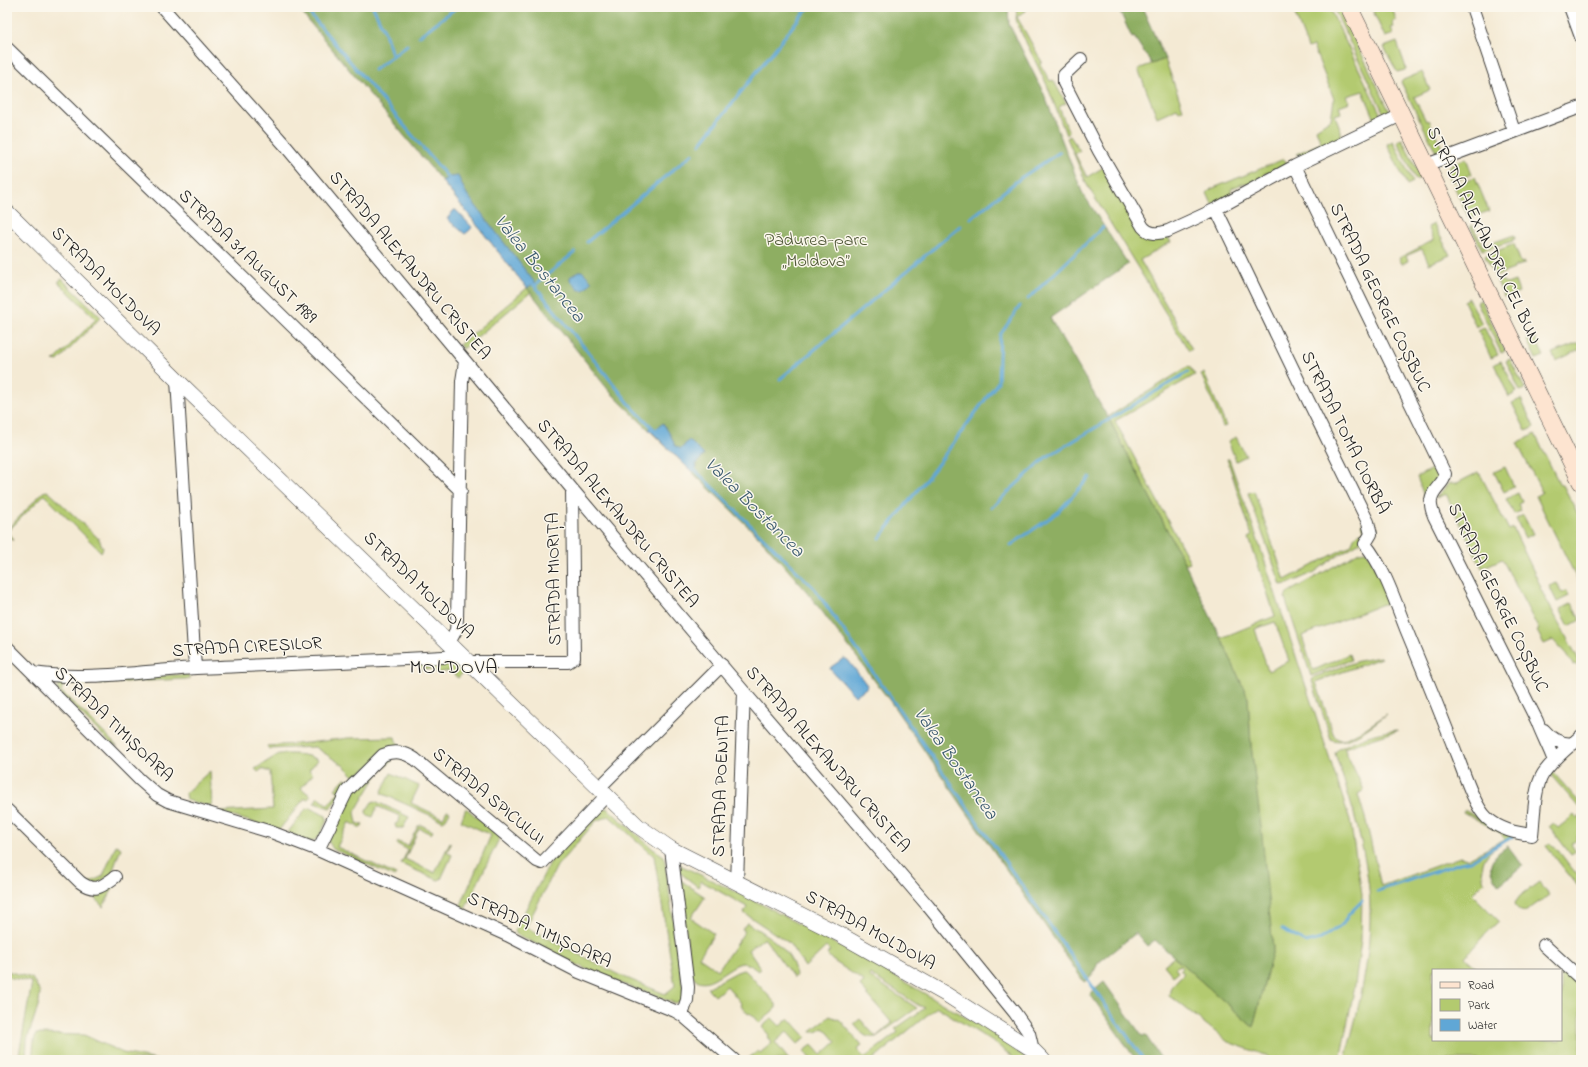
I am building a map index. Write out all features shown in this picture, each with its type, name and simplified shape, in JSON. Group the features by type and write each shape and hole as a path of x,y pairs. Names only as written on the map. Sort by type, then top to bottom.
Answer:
{"main road":[{"name":"STRADA ALEXANDRU CEL BUN","path":"1349,7 1581,482"}],"street":[{"name":"STRADA ALEXANDRU CRISTEA","path":"162,7 283,143 744,692 884,853 1015,1013 1029,1033 1038,1055"},
{"path":"1472,7 1514,131"},
{"path":"1570,7 1581,37"},
{"name":"STRADA 31 AUGUST 1989","path":"7,48 461,491"},
{"path":"1081,60 1064,75 1064,83 1099,151 1142,228 1148,233 1168,231 1216,209 1295,166 1401,115"},
{"path":"1426,165 1581,107"},
{"name":"STRADA GEORGE COȘBUC","path":"1295,166 1445,474 1445,478 1433,493 1431,500 1434,516 1537,721 1554,761"},
{"name":"STRADA TOMA CIORBĂ","path":"1216,209 1368,522 1371,534 1365,544 1371,551 1392,594 1480,809 1487,818 1501,827 1512,832 1532,835 1539,783 1544,773 1554,761"},
{"name":"STRADA MOLDOVA","path":"7,212 177,380 638,826 671,849 852,941 947,996 1038,1055"},
{"path":"449,643 456,630 457,619 461,491 462,381 466,362"},
{"path":"177,380 195,668"},
{"name":"STRADA MIORIȚA","path":"466,659 568,662 574,658 572,488"},
{"name":"STRADA TIMIȘOARA","path":"7,647 140,780 157,795 168,801 271,832 318,850 507,935 579,972 650,1000 682,1015 734,1060"},
{"name":"STRADA CIREȘILOR","path":"33,673 52,676 79,676 195,668 466,659"},
{"path":"602,792 722,666"},
{"name":"STRADA POENIȚA","path":"737,882 744,692"},
{"path":"1537,721 1555,740 1565,744 1577,740"},
{"path":"1554,761 1577,740"},
{"name":"STRADA SPICULUI","path":"318,850 347,791 382,755 397,751 415,759 537,861 542,863 602,792"},
{"path":"7,810 80,882 87,887 97,889 115,878"},
{"path":"671,849 688,987 687,1000 682,1015"},
{"path":"1544,945 1581,979"}],"green space":[{"name":"Pădurea-parc „Moldova”","path":"297,7 1008,7 1009,24 1044,94 1082,192 1128,264 1050,318 1111,423 1185,564 1248,698 1251,745 1262,835 1273,949 1253,1027 1155,940 1147,946 1136,933 1098,963 1092,976 1084,982 890,701 808,593 760,538 610,392 441,180"},
{"path":"1017,7 1030,7 1017,17 1042,62 1040,64 1050,81 1053,80 1066,103 1059,107 1069,133 1066,135 1047,85 1018,26 1016,19"},
{"path":"1118,7 1142,7 1165,59 1152,64 1134,37 1132,38"},
{"path":"1292,7 1329,7 1383,119 1376,122 1363,91 1347,96 1350,102 1339,106 1341,113 1335,115 1341,135 1344,138 1305,156 1296,154 1321,143 1316,129 1331,119 1334,99 1313,46 1308,48"},
{"path":"1333,7 1339,7 1389,110 1389,114 1386,118"},
{"path":"1371,7 1392,7 1396,20 1392,22 1394,27 1391,28 1394,34 1385,37"},
{"path":"1397,42 1406,68 1405,70 1397,72 1384,47"},
{"path":"1165,59 1183,109 1179,111 1177,108 1157,117 1138,69"},
{"path":"1422,72 1430,90 1414,97 1426,121 1429,120 1443,150 1469,141 1462,147 1437,154 1401,82"},
{"path":"1070,136 1080,151 1075,154 1087,177 1104,167 1145,237 1148,240 1167,236 1171,242 1140,260 1192,349 1189,351 1087,185 1067,138"},
{"path":"1402,139 1421,177 1416,180 1397,141"},
{"path":"1393,141 1413,182 1407,185 1387,144"},
{"path":"1466,158 1472,174 1452,182 1448,172 1450,166"},
{"path":"1284,159 1289,166 1280,171 1272,169 1270,174 1265,173 1262,179 1250,184 1245,183 1232,188 1231,195 1215,204 1212,204 1207,193 1211,189"},
{"path":"1475,177 1489,211 1469,218 1454,186"},
{"path":"1434,224 1450,255 1429,264 1422,249 1406,256 1408,261 1402,264 1399,258 1434,240 1428,227"},
{"path":"1472,225 1483,246 1514,235 1515,239 1512,239 1513,241 1482,250 1470,226"},
{"path":"1514,244 1521,263 1524,262 1524,264 1495,276 1485,256"},
{"path":"62,279 101,317 58,361 53,360 56,359 96,319 58,282"},
{"path":"1501,280 1507,284 1515,281 1519,292 1504,297 1497,281"},
{"path":"527,288 531,292 463,349 459,345"},
{"path":"1469,298 1482,324 1476,327 1464,301"},
{"path":"1481,300 1505,351 1501,353 1477,302"},
{"path":"1484,327 1498,355 1491,358 1478,330"},
{"path":"1534,336 1544,356 1536,359 1527,340"},
{"path":"1581,342 1581,349 1556,361 1552,353"},
{"path":"1510,359 1525,389 1520,391 1506,361"},
{"path":"1501,361 1517,392 1509,397 1494,364"},
{"path":"1189,366 1195,375 1115,421 1190,562 1185,564 1108,417"},
{"path":"1204,373 1226,426 1223,427 1201,374"},
{"path":"1521,399 1534,427 1526,431 1512,403"},
{"path":"1535,434 1560,485 1563,485 1581,520 1580,585 1536,496 1542,492 1517,443"},
{"path":"1236,437 1246,456 1236,461 1228,441"},
{"path":"1227,459 1229,459 1256,535 1350,820 1362,894 1361,940 1355,985 1340,1060 1267,1060 1268,1056 1228,1042 1169,995 1171,987 1184,973 1180,970 1182,968 1179,965 1175,968 1178,972 1173,976 1164,965 1174,957 1253,1027 1273,949 1251,745 1248,698 1221,638 1275,616 1249,538 1252,536","holes":["1275,622 1289,661 1268,671 1255,629"]},
{"path":"1437,466 1442,476 1425,499 1417,477"},
{"path":"1505,467 1514,487 1504,492 1494,472"},
{"path":"1479,472 1509,530 1513,528 1541,587 1540,588 1581,664 1577,666 1575,664 1573,665 1566,654 1553,640 1544,644 1537,631 1539,630 1502,559 1482,568 1446,494 1436,498 1449,483 1457,483"},
{"path":"47,491 99,539 103,548 101,552 44,495 7,532 7,530 43,492"},
{"path":"1254,491 1285,580 1351,545 1355,536 1365,531 1361,524 1366,524 1365,539 1332,559 1315,572 1288,584 1281,585 1248,493"},
{"path":"1518,493 1522,502 1518,504 1521,511 1514,514 1506,499"},
{"path":"1523,515 1533,534 1525,538 1516,519"},
{"path":"7,532 14,540 13,541 7,535"},
{"path":"1365,551 1368,553 1391,601 1302,636 1314,670 1349,654 1351,660 1311,676 1285,598 1287,593 1359,552"},
{"path":"1557,583 1562,593 1566,591 1569,596 1557,602 1549,586"},
{"path":"1572,603 1580,620 1569,626 1560,609"},
{"path":"1381,658 1316,682 1333,733 1335,737 1339,739 1342,740 1363,730 1387,714 1368,728 1352,737 1344,740 1337,741 1331,739 1312,681 1314,677 1358,661"},
{"path":"455,662 460,664 465,670 458,678 450,671 436,673 433,669 420,669 420,664"},
{"path":"189,674 189,679 64,685 61,691 118,747 110,743 57,690 59,682 62,681"},
{"path":"1397,730 1344,748 1364,790 1358,794 1366,821 1381,886 1460,857 1467,859 1504,840 1501,833 1463,812 1464,810 1514,836 1493,849 1488,854 1483,865 1482,873 1484,883 1472,894 1499,921 1486,933 1465,957 1480,969 1432,969 1432,1041 1562,1041 1562,969 1553,969 1559,965 1581,985 1581,1060 1345,1060 1357,1014 1366,968 1369,944 1370,897 1358,828 1335,753 1338,749 1360,739"},
{"path":"395,737 396,741 402,747 354,776 344,766 315,747 269,749 267,746 348,738"},
{"path":"279,754 304,755 318,760 309,770 313,774 301,788 311,796 308,799 304,799 279,830 218,812 273,809 270,772 262,769 258,772 255,769"},
{"path":"395,754 391,762 379,772 355,812 357,823 363,825 361,828 349,822 337,847 396,875 395,877 333,849 327,839 344,803 385,757"},
{"path":"1551,770 1581,804 1581,810 1549,773"},
{"path":"210,771 212,804 208,806 186,800 185,793"},
{"path":"391,773 419,786 411,803 443,818 447,810 450,812 446,819 443,821 381,793"},
{"path":"345,778 348,785 330,808 314,803 318,797 328,805 339,792 335,789"},
{"path":"375,801 409,817 403,828 396,828 395,824 399,822 400,816 379,807 377,807 373,817 367,815 366,811 372,802"},
{"path":"310,808 326,816 327,820 318,838 309,843 288,832 306,809"},
{"path":"466,808 500,837 465,909 460,907 491,835 461,821"},
{"path":"607,808 653,849 664,856 684,996 680,1001 675,1003 598,975 516,934 515,930 554,855 599,811","holes":["609,816 654,856 675,986 665,994 617,974 526,927 557,866 596,821"]},
{"path":"1574,815 1577,819 1581,816 1581,833 1577,836 1578,839 1571,844 1576,852 1571,855 1549,826 1553,823 1558,828"},
{"path":"421,825 433,831 431,834 419,828 405,859 435,873 450,842 451,843 447,852 452,855 441,879 438,880 401,864 408,850 397,844 398,842 408,846 418,826"},
{"path":"1549,843 1557,849 1581,880 1581,890 1546,846"},
{"path":"116,845 121,848 112,873 96,885 89,883 103,876"},
{"path":"1508,846 1523,866 1499,885 1492,873 1491,863 1502,850"},
{"path":"680,865 761,904 877,966 993,1033 1028,1060 1016,1060 996,1044 937,1007 872,1060 811,1060 804,1051 812,1045 821,1055 836,1042 824,1028 817,1032 811,1032 830,1016 840,1020 862,1046 857,1050 864,1057 898,1032 895,1029 925,1008 870,974 869,976 917,1008 876,1037 892,1023 860,986 864,981 832,960 827,954 830,951 826,947 805,967 789,943 744,913 747,907 701,881 698,887 679,872"},
{"path":"679,879 705,897 691,918 714,934 699,957 718,970 745,931 742,929 747,923 783,948 792,962 796,976 794,978 764,938 748,950 761,969 758,971 750,965 744,963 738,964 710,981 703,982 696,980 691,973"},
{"path":"117,881 103,907 96,899 97,892"},
{"path":"1539,882 1549,895 1525,912 1517,908 1515,903 1520,896"},
{"path":"743,970 747,972 776,1004 776,1008 759,1023 741,1006 742,1004 727,986 715,996 707,988"},
{"path":"7,971 32,978 40,992 39,1003 27,1040 26,1060 18,1060 32,982 7,977"},
{"path":"1104,982 1142,1036 1146,1036 1162,1060 1136,1060 1090,994"},
{"path":"772,1018 780,1026 789,1018 806,1037 798,1044 787,1032 775,1042 789,1060 746,1060 758,1051 760,1053 772,1043 767,1037 769,1035 762,1027"},
{"path":"860,1019 876,1037 866,1036 854,1024"},
{"path":"36,1034 84,1035 123,1053 157,1060 32,1060"}],"water":[{"path":"458,176 466,193 535,283 527,288 442,181 449,177"},
{"path":"454,210 456,210 472,227 465,234 447,219"},
{"path":"578,271 582,271 591,280 591,283 584,290 579,290 570,280 570,277"},
{"path":"663,423 675,446 681,449 689,440 704,455 696,464 697,467 692,472 649,429 652,426 656,429"},
{"path":"844,658 848,660 867,685 866,688 855,696 830,669"}],"waterway":[{"name":"Valea Bostancea","path":"304,7 450,180"},
{"path":"373,7 384,30 393,57"},
{"path":"419,36 457,7"},
{"path":"700,144 800,17 810,7"},
{"path":"374,70 407,45"},
{"path":"971,218 1022,177 1060,152"},
{"path":"587,242 692,154"},
{"path":"780,379 960,226"},
{"path":"1028,299 1103,227"},
{"path":"534,286 575,252"},
{"name":"Valea Bostancea","path":"531,281 632,407 654,429"},
{"path":"880,538 935,468 998,382 1000,335 1020,306"},
{"path":"991,508 1045,458 1188,372"},
{"name":"Valea Bostancea","path":"692,467 814,588 1144,1060"},
{"path":"1011,545 1057,513 1090,477"},
{"path":"1377,891 1470,861 1512,837"},
{"path":"1282,929 1306,943 1321,939 1343,924 1349,914 1362,901"}],"district":[{"name":"MOLDOVA","path":"454,668"}]}
